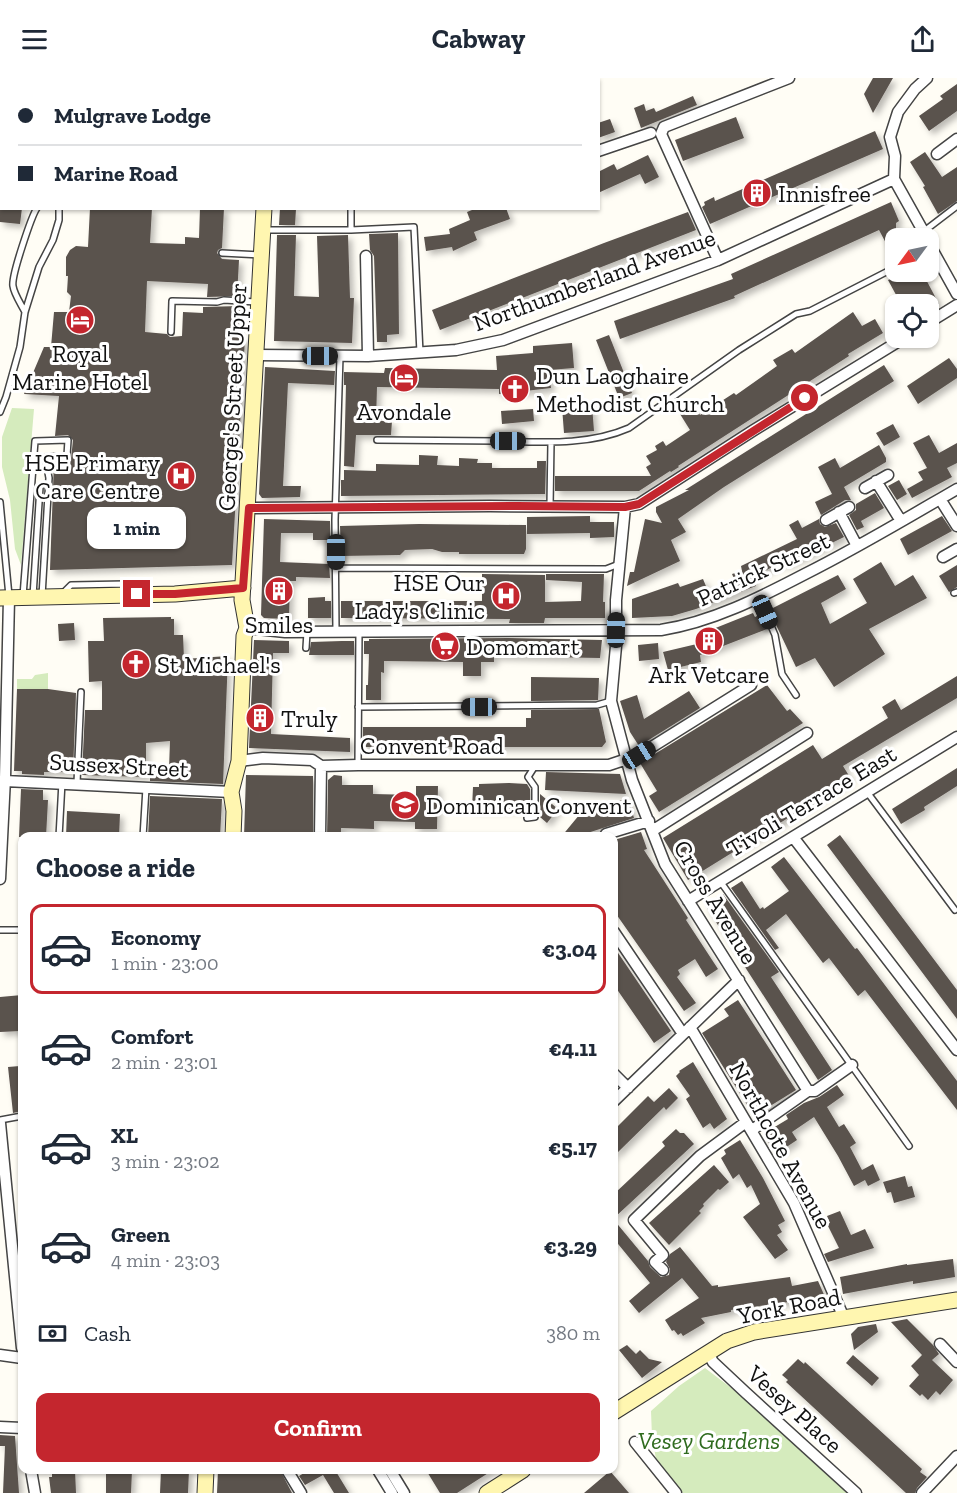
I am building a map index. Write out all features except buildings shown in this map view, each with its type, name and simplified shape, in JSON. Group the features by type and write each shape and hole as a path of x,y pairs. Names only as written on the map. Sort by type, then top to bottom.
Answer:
{"main road":[{"name":"George's Street Upper","path":"232,832 234,811 231,792 239,761 244,636 247,628 243,588 264,210"},
{"path":"21,598 175,594 243,588"},
{"name":"York Road","path":"618,1409 727,1341 754,1332 957,1300"},
{"path":"205,1493 206,1474"},
{"path":"488,1493 517,1474"}],"street":[{"path":"718,260 661,134 664,127 789,78"},
{"path":"920,228 894,179 895,156 890,137 898,112 915,89 927,78"},
{"path":"600,150 651,133"},
{"path":"937,154 957,139"},
{"name":"Northumberland Avenue","path":"257,355 368,357 456,350 503,340 718,260 894,179"},
{"path":"366,256 368,357"},
{"path":"939,262 957,294"},
{"path":"939,316 957,305"},
{"path":"249,508 625,507 639,504 888,348"},
{"path":"865,488 888,474"},
{"path":"876,482 901,521"},
{"name":"Patrick Street","path":"247,628 307,632 661,630 690,626 759,598 957,489"},
{"path":"940,499 957,526"},
{"name":"Cross Avenue","path":"625,507 616,600 611,700 632,780 659,853 808,1091"},
{"path":"826,520 844,510 857,546"},
{"path":"943,556 957,549"},
{"path":"0,879 5,781 3,712 21,598"},
{"path":"627,760 751,685"},
{"path":"617,832 650,826 807,733"},
{"name":"Tivoli Terrace East","path":"687,901 957,736"},
{"name":"Convent Road","path":"239,761 262,758 312,760 321,766 535,766 609,765 627,760"},
{"path":"320,832 321,766"},
{"name":"Sussex Street","path":"5,781 231,792"},
{"path":"793,837 957,1050"},
{"name":"Northcote Avenue","path":"618,937 687,1031 749,1126 794,1203 844,1318"},
{"path":"618,1097 739,980"},
{"path":"663,1270 655,1262 663,1255 634,1220 700,1156 808,1091 815,1091 852,1065"},
{"path":"618,1078 628,1088"},
{"path":"0,1121 4,1188 18,1261"},
{"path":"940,1344 957,1362"},
{"name":"Vesey Place","path":"708,1353 713,1362 856,1493"},
{"path":"0,1355 18,1357"},
{"path":"0,1427 18,1428"},
{"path":"635,1442 676,1493"},
{"path":"922,1493 957,1456"},
{"path":"32,1474 35,1493"},
{"path":"289,1474 301,1493"},
{"path":"380,1474 392,1493"},
{"path":"392,1474 404,1493"}],"lane":[{"path":"939,228 957,206"},
{"path":"25,312 13,285 16,264 36,210"},
{"path":"0,412 20,347 25,312 39,267 53,240 59,220 59,210"},
{"path":"351,210 351,230"},
{"path":"264,230 351,230 414,226 420,353"},
{"path":"222,253 262,255"},
{"path":"377,440 551,442 600,439 630,428 740,350 796,315 810,311 885,273"},
{"path":"171,332 172,301 260,302"},
{"path":"336,631 340,356"},
{"path":"68,440 67,456 45,457 50,478 21,598 35,441 68,440"},
{"path":"550,506 551,442"},
{"path":"21,598 40,487"},
{"path":"0,502 9,576 21,598"},
{"path":"336,568 606,569 621,563"},
{"path":"759,598 775,635 782,675 796,695"},
{"path":"358,765 359,631"},
{"path":"306,648 307,632"},
{"path":"77,783 81,692"},
{"path":"358,707 597,705 611,700"},
{"path":"527,818 535,817 536,787 528,777 535,766"},
{"path":"59,832 62,782"},
{"path":"144,832 150,787"},
{"path":"867,792 955,910"},
{"path":"720,881 909,1146"},
{"path":"0,930 18,930"},
{"path":"0,1121 18,1117"}],"green space":[{"path":"12,408 34,409 21,565 15,549 10,500 2,467 2,437"},
{"path":"48,673 48,689 17,689 17,679 32,679 35,675"},
{"name":"Vesey Gardens","path":"705,1368 734,1390 847,1493 683,1493 656,1459 651,1411 679,1386"}],"place":[{"name":"Innisfree","path":"757,193"},
{"name":"Royal Marine Hotel","path":"80,320"},
{"name":"Avondale","path":"404,378"},
{"name":"Dun Laoghaire Methodist Church","path":"515,389"},
{"name":"HSE Primary Care Centre","path":"181,476"},
{"name":"Smiles","path":"279,591"},
{"name":"HSE Our Lady's Clinic","path":"506,596"},
{"name":"Ark Vetcare","path":"709,641"},
{"name":"Domomart","path":"445,646"},
{"name":"St Michael's","path":"136,664"},
{"name":"Truly","path":"260,718"},
{"name":"Dominican Convent","path":"405,805"}],"route":[{"path":"137,594 175,594 243,588 249,508 625,507 639,504 805,398"}]}
